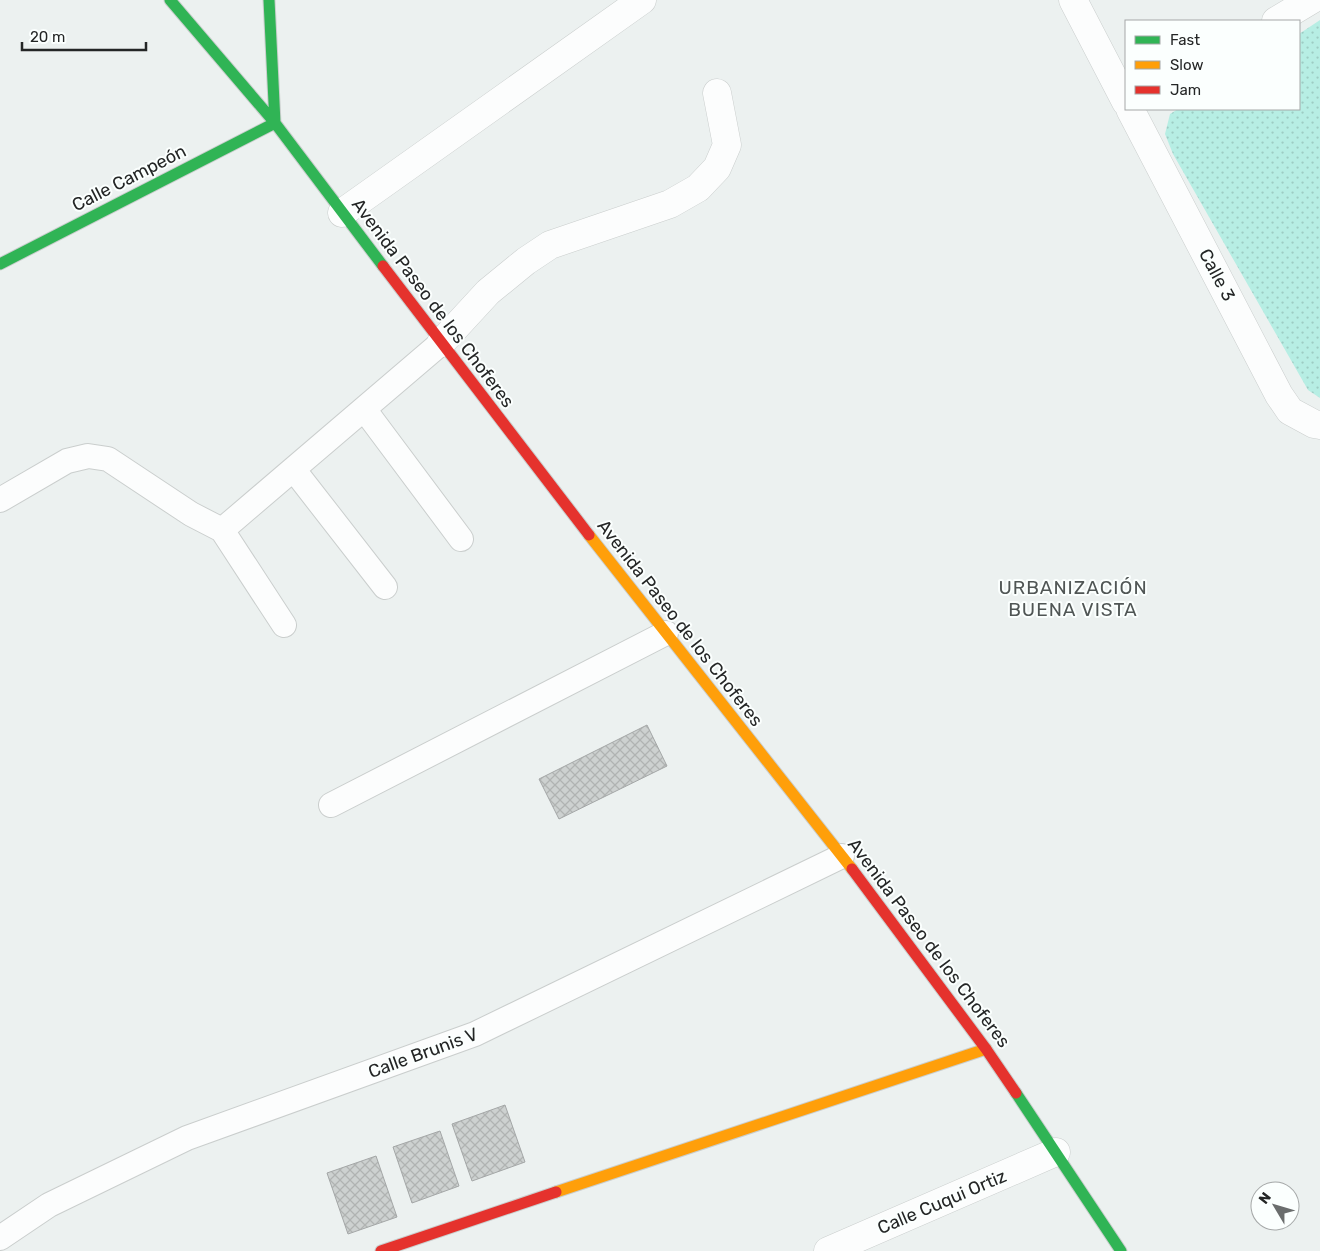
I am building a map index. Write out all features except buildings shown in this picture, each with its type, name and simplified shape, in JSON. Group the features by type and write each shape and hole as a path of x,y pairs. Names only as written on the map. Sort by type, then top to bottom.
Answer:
{"street":[{"name":"Avenida Paseo de los Choferes","path":"170,0 275,123 590,537 842,856 986,1049 1121,1251"},
{"path":"269,0 275,123"},
{"path":"342,213 642,0"},
{"name":"Calle 3","path":"1073,0 1125,99"},
{"path":"1278,20 1311,0"},
{"path":"441,343 488,292 526,261 550,245 670,204 698,188 717,168 727,145 717,93"},
{"name":"Calle 3","path":"1131,110 1279,395 1290,411 1314,424 1320,425"},
{"name":"Calle Campeón","path":"0,264 275,123"},
{"path":"381,1251 986,1049"},
{"name":"Calle Cuqui Ortiz","path":"828,1251 1056,1152"}],"lane":[{"path":"222,530 441,343"},
{"path":"364,409 461,539"},
{"path":"0,500 67,461 88,456 108,459 191,514 222,530 284,625"},
{"path":"294,470 385,587"},
{"path":"331,805 666,633"},
{"name":"Calle Brunis V","path":"0,1238 48,1205 187,1138 475,1034 842,856"}],"green space":[{"path":"1320,20 1320,398 1308,390 1173,154 1165,134 1170,114 1176,110 1300,110 1300,33"}],"traffic: fast":[{"path":"170,0 275,123 383,266"},
{"path":"269,0 275,123"},
{"path":"0,264 275,123"},
{"path":"1016,1093 1121,1251"}],"traffic: slow":[{"path":"589,535 852,869"},
{"path":"556,1192 986,1049"}],"traffic: jam":[{"path":"383,266 589,535"},
{"path":"852,869 986,1049 1016,1093"},
{"path":"381,1251 556,1192"}],"district":[{"name":"URBANIZACIÓN BUENA VISTA","path":"1073,598"}]}
